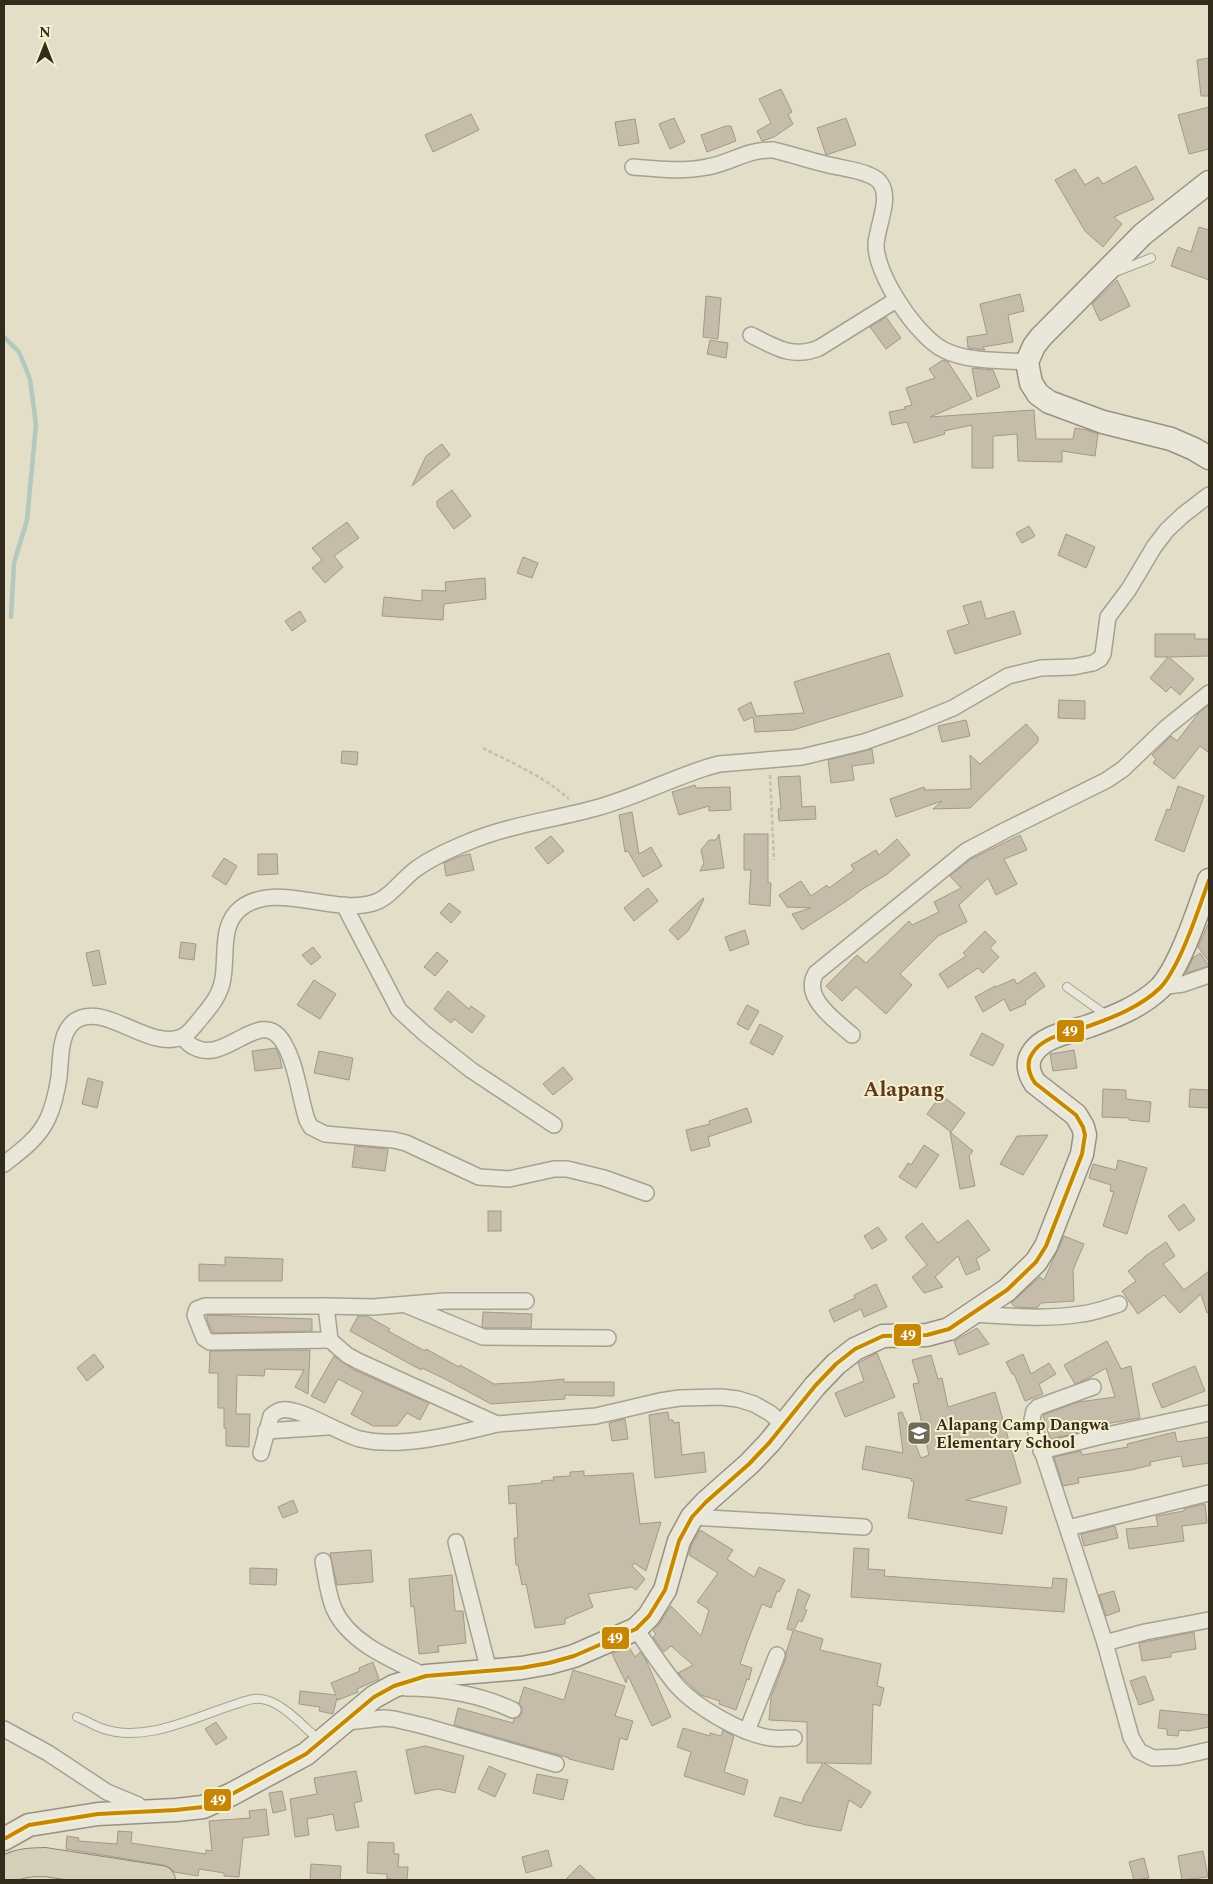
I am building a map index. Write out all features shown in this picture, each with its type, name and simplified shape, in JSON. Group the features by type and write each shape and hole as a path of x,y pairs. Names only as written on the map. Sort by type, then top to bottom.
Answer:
{"highway":[{"path":"4,1871 12,1866 30,1862 45,1862 161,1880"}],"main road":[{"path":"1209,182 1143,234 1041,337 1034,346 1027,362 1031,383 1038,394 1049,402 1104,422 1171,439 1209,458"},
{"path":"4,1839 30,1825 98,1814 203,1807 281,1769 306,1754 374,1697 394,1686 426,1676 489,1671 540,1664 574,1656 636,1629 649,1616 662,1597 679,1540 692,1517 770,1443 815,1386 836,1364 855,1349 882,1336 938,1333 954,1327 1007,1290 1036,1262 1046,1246 1083,1148 1085,1135 1080,1120 1031,1077 1028,1062 1032,1054 1049,1040 1137,1006 1160,987 1178,959 1209,880"}],"street":[{"path":"633,167 668,170 708,167 750,152 773,150 868,174 882,184 884,190 884,209 877,236 877,253 881,269 896,300 934,344 943,350 986,359 1027,362"},
{"path":"751,335 782,350 795,353 809,352 819,348 896,300"},
{"path":"4,1164 23,1149 40,1131 48,1118 59,1080 65,1034 68,1027 74,1021 81,1018 100,1017 168,1040 188,1034 211,1007 217,996 223,978 228,928 234,914 241,907 252,901 265,898 354,906 375,903 416,868 464,844 508,828 615,802 704,768 735,763 802,757 887,734 953,708 995,682 1023,671 1048,667 1083,666 1100,659 1105,646 1106,624 1112,610 1129,589 1146,560 1168,530 1183,515 1209,495"},
{"path":"852,1035 824,1009 813,992 813,979 822,968 966,851 1107,780 1123,769 1167,727 1209,693"},
{"path":"344,905 399,1010 424,1034 471,1070 554,1124"},
{"path":"1160,987 1183,984 1209,974"},
{"path":"182,1037 193,1047 211,1051 222,1048 256,1031 273,1030 278,1034 289,1052 307,1120 312,1126 325,1134 394,1140 406,1143 479,1177 509,1179 554,1169 567,1169 604,1178 646,1193"},
{"path":"330,1340 210,1342 204,1338 195,1315 198,1309 204,1306 373,1307 445,1301 526,1301"},
{"path":"973,1314 1066,1316 1092,1312 1119,1304"},
{"path":"405,1305 483,1337 608,1338"},
{"path":"326,1306 330,1340 347,1355 497,1424"},
{"path":"1093,1387 1038,1407 1034,1411 1032,1420 1105,1644 1131,1737 1139,1751 1153,1758 1178,1757 1209,1750"},
{"path":"261,1454 266,1432 328,1427 360,1439 385,1442 428,1438 497,1424 596,1416 680,1398 721,1397 738,1399 754,1404 770,1413 784,1425"},
{"path":"1041,1451 1209,1413"},
{"path":"1068,1528 1130,1511 1209,1493"},
{"path":"692,1517 864,1527"},
{"path":"456,1542 489,1671"},
{"path":"323,1561 334,1608 348,1629 357,1638 381,1653 426,1676"},
{"path":"1105,1644 1145,1632 1209,1620"},
{"path":"636,1629 678,1688 719,1717 746,1731 771,1738 794,1738"},
{"path":"746,1731 777,1655"},
{"path":"394,1686 459,1692 478,1696 513,1710"},
{"path":"343,1722 383,1718 394,1719 556,1764"},
{"path":"4,1729 48,1753 107,1792 138,1805 146,1812"}],"lane":[{"path":"1095,282 1151,258"},
{"path":"1067,987 1110,1018"},
{"path":"77,1717 102,1729 141,1734 166,1729 251,1699 264,1699 276,1704 322,1742"}],"path":[{"path":"483,748 527,770 559,789 583,811"},
{"path":"769,761 774,860"}],"building":[{"path":"1209,58 1209,96 1201,96 1197,60"},
{"path":"781,89 792,112 788,114 793,124 774,137 762,141 757,131 771,123 759,99"},
{"path":"1209,107 1209,149 1189,154 1178,115"},
{"path":"471,114 479,130 433,152 425,135"},
{"path":"674,118 685,142 670,149 659,124"},
{"path":"846,118 856,145 826,155 817,128"},
{"path":"635,119 639,143 619,146 615,122"},
{"path":"731,126 736,141 707,152 701,135"},
{"path":"1136,166 1154,199 1114,217 1122,224 1103,247 1085,231 1055,180 1075,169 1085,185 1098,177 1103,184"},
{"path":"1199,227 1209,230 1209,280 1171,266 1178,247 1191,252"},
{"path":"1117,280 1130,306 1100,321 1092,304"},
{"path":"1020,294 1024,311 1008,315 1013,342 983,347 985,350 968,348 967,337 987,334 980,304"},
{"path":"706,296 721,298 718,339 703,337"},
{"path":"886,317 901,338 886,349 870,327"},
{"path":"710,340 728,343 726,358 707,354"},
{"path":"943,360 948,362 972,399 930,417 1034,410 1036,439 1073,439 1075,428 1087,430 1098,434 1095,456 1062,451 1062,462 1018,461 1017,434 993,436 993,468 972,468 972,425 944,431 945,434 914,443 907,422 892,425 889,412 905,409 904,407 912,405 906,388 935,378 929,369"},
{"path":"972,368 993,370 1000,387 977,397"},
{"path":"442,444 450,455 412,486 426,456"},
{"path":"452,490 471,516 454,529 437,506 437,501"},
{"path":"347,522 359,538 334,556 343,567 325,583 312,568 322,560 312,548"},
{"path":"1029,526 1035,536 1022,543 1016,533"},
{"path":"1066,534 1095,547 1086,568 1058,555"},
{"path":"523,557 538,563 532,578 517,573"},
{"path":"485,578 486,599 444,604 443,620 382,616 384,597 422,601 422,590 446,591 445,582"},
{"path":"981,601 986,619 1014,611 1021,634 955,654 947,631 969,624 963,606"},
{"path":"300,611 306,621 292,631 285,621"},
{"path":"1155,634 1195,634 1195,639 1209,639 1209,656 1169,657 1194,679 1180,695 1171,687 1166,692 1150,678 1168,657 1155,657"},
{"path":"889,653 903,696 793,730 755,732 753,717 744,721 738,709 751,702 756,716 804,713 794,682"},
{"path":"1059,700 1085,701 1085,719 1058,718"},
{"path":"1209,705 1209,753 1200,746 1174,779 1153,763 1156,759 1152,755 1171,736 1177,741 1198,714"},
{"path":"966,720 970,736 942,742 938,726"},
{"path":"1026,724 1038,737 1038,742 970,808 933,809 942,801 896,817 890,799 924,787 925,790 971,789 970,755 980,764"},
{"path":"872,749 874,763 852,766 854,780 831,783 828,760"},
{"path":"342,751 358,752 357,765 341,763"},
{"path":"800,776 802,807 815,806 816,819 779,821 778,809 781,809 778,777"},
{"path":"695,785 696,788 730,787 731,810 709,811 709,806 679,815 672,792"},
{"path":"1178,786 1204,796 1184,852 1155,840 1167,809 1170,810"},
{"path":"632,812 639,854 651,847 662,866 643,877 628,851 625,852 619,815"},
{"path":"719,834 724,868 700,871 704,863 701,850 709,840 716,840"},
{"path":"744,834 768,834 768,882 771,883 770,906 749,904 751,870 744,870"},
{"path":"1020,835 1027,850 1004,859 1017,884 996,895 988,878 959,905 967,922 938,936 900,974 912,985 886,1014 856,987 842,1001 826,986 857,955 866,963 909,921 912,925 939,912 934,902 961,888 950,876 971,859"},
{"path":"551,836 564,851 548,864 535,848"},
{"path":"897,839 910,855 886,875 802,930 792,914 811,908 787,907 779,895 801,881 811,896 827,885 829,888 854,870 851,865 876,850 879,855"},
{"path":"258,854 277,854 278,874 258,875"},
{"path":"470,854 474,870 446,876 444,863"},
{"path":"224,858 237,866 226,885 212,876"},
{"path":"648,888 658,901 634,921 624,908"},
{"path":"703,898 688,931 678,940 669,930"},
{"path":"449,903 461,912 451,923 440,913"},
{"path":"1209,922 1209,962 1198,947"},
{"path":"745,930 749,944 730,951 725,937"},
{"path":"985,931 996,942 990,948 999,957 983,973 978,968 948,988 939,974 966,956 963,953"},
{"path":"181,942 196,944 194,960 179,958"},
{"path":"313,947 321,957 311,965 302,955"},
{"path":"99,950 106,984 93,986 86,953"},
{"path":"437,952 448,961 435,976 424,967"},
{"path":"1200,953 1209,966 1186,973 1193,958"},
{"path":"1035,972 1045,986 1025,1001 1026,1004 1010,1011 1004,999 983,1012 975,997 995,986 1014,979 1017,984"},
{"path":"314,980 336,994 320,1019 297,1005"},
{"path":"448,991 469,1009 471,1006 485,1016 472,1033 454,1019 451,1023 434,1009"},
{"path":"747,1005 759,1011 748,1030 737,1024"},
{"path":"760,1024 783,1036 773,1055 750,1043"},
{"path":"982,1033 1004,1045 993,1066 970,1055"},
{"path":"276,1048 282,1068 255,1071 252,1051"},
{"path":"1074,1050 1077,1068 1053,1071 1050,1054"},
{"path":"319,1051 353,1058 349,1080 314,1073"},
{"path":"563,1067 573,1079 553,1095 543,1084"},
{"path":"88,1078 103,1082 97,1108 82,1104"},
{"path":"1103,1089 1126,1090 1126,1099 1151,1102 1149,1122 1129,1120 1129,1118 1102,1117"},
{"path":"1190,1089 1209,1090 1209,1108 1189,1107"},
{"path":"941,1095 965,1113 951,1132 927,1114"},
{"path":"747,1108 752,1122 708,1137 710,1146 691,1151 686,1130 710,1124 709,1121"},
{"path":"950,1132 973,1151 969,1156 975,1186 960,1189"},
{"path":"1048,1135 1023,1175 1000,1164 1017,1136"},
{"path":"924,1145 939,1155 916,1188 899,1177 908,1163 911,1165"},
{"path":"355,1146 388,1149 385,1171 352,1167"},
{"path":"1118,1160 1147,1168 1127,1234 1103,1226 1114,1192 1110,1191 1111,1185 1089,1178 1093,1164 1116,1170"},
{"path":"1184,1204 1195,1220 1179,1231 1168,1216"},
{"path":"488,1211 501,1211 501,1231 488,1231"},
{"path":"968,1220 990,1250 976,1259 980,1269 966,1275 958,1256 935,1277 943,1287 924,1293 912,1277 927,1265 905,1237 922,1223 938,1243"},
{"path":"878,1227 887,1240 872,1249 864,1236"},
{"path":"1064,1236 1084,1244 1073,1270 1074,1301 1041,1303 1037,1308 1015,1307 1011,1303 1040,1277 1044,1280"},
{"path":"1166,1242 1175,1256 1163,1264 1184,1290 1209,1271 1209,1312 1207,1313 1201,1294 1180,1313 1164,1295 1138,1314 1122,1291 1136,1281 1128,1271"},
{"path":"225,1257 283,1259 282,1281 199,1281 199,1264 225,1265"},
{"path":"876,1284 887,1307 864,1317 861,1309 834,1322 829,1310 855,1298 854,1295"},
{"path":"483,1312 532,1314 531,1328 482,1327"},
{"path":"207,1315 312,1319 312,1331 213,1333 207,1320"},
{"path":"358,1316 367,1316 390,1329 388,1331 425,1351 426,1349 459,1367 460,1365 494,1384 564,1379 564,1382 614,1382 614,1396 565,1395 565,1399 491,1404 445,1379 422,1368 421,1370 350,1331"},
{"path":"977,1328 989,1344 959,1355 954,1341"},
{"path":"1107,1341 1121,1369 1131,1366 1140,1418 1076,1429 1077,1433 1050,1439 1043,1415 1078,1402 1115,1397 1106,1368 1075,1384 1064,1365"},
{"path":"310,1350 308,1394 295,1387 304,1370 265,1369 264,1376 237,1375 236,1414 250,1414 249,1447 226,1446 224,1408 218,1408 218,1373 209,1373 210,1351"},
{"path":"877,1353 895,1397 845,1417 835,1393 864,1381 858,1363"},
{"path":"94,1354 104,1367 87,1381 77,1368"},
{"path":"1023,1354 1031,1374 1049,1363 1056,1374 1039,1384 1043,1394 1025,1401 1014,1374 1012,1374 1006,1362"},
{"name":"Alapang Camp Dangwa Elementary School","path":"931,1355 938,1379 942,1378 948,1407 995,1392 1021,1483 966,1500 1007,1507 1002,1534 908,1518 914,1481 862,1469 866,1446 903,1453 898,1413 902,1412 921,1458 929,1455 913,1384 919,1383 912,1360"},
{"path":"334,1356 354,1370 429,1403 420,1420 407,1413 397,1426 373,1426 351,1414 363,1392 338,1379 325,1403 311,1396"},
{"path":"1195,1366 1205,1391 1162,1408 1152,1384"},
{"path":"668,1412 669,1420 673,1420 674,1423 679,1422 682,1455 704,1452 706,1472 655,1478 649,1415"},
{"path":"625,1419 628,1439 612,1441 609,1423"},
{"path":"1175,1432 1177,1442 1209,1437 1209,1463 1183,1467 1181,1456 1150,1462 1151,1465 1131,1470 1078,1478 1079,1483 1063,1486 1054,1457 1081,1451 1082,1455 1128,1447 1127,1444"},
{"path":"584,1471 584,1476 633,1473 640,1524 661,1522 646,1571 634,1563 632,1566 645,1579 636,1590 632,1587 588,1594 593,1607 565,1619 565,1624 535,1628 526,1584 522,1585 518,1565 516,1565 514,1538 518,1538 516,1503 509,1504 508,1486 542,1483 541,1481 554,1480 553,1477 570,1476 570,1472"},
{"path":"293,1500 298,1512 283,1518 278,1507"},
{"path":"1205,1504 1207,1523 1182,1526 1184,1541 1129,1549 1126,1529 1158,1526 1156,1516 1184,1511 1184,1509"},
{"path":"1115,1526 1118,1538 1084,1546 1081,1534"},
{"path":"700,1530 733,1550 727,1559 754,1577 759,1567 785,1580 779,1592 777,1591 771,1608 762,1604 747,1643 740,1664 752,1668 736,1710 719,1704 720,1701 701,1695 678,1673 693,1665 671,1646 664,1652 653,1637 656,1634 653,1631 671,1606 701,1636 709,1610 697,1602 718,1573 689,1555 691,1546"},
{"path":"854,1548 869,1549 868,1569 885,1570 884,1576 1052,1588 1053,1578 1067,1579 1064,1612 851,1597"},
{"path":"371,1550 373,1582 337,1585 330,1553"},
{"path":"250,1568 277,1569 276,1585 250,1584"},
{"path":"452,1575 455,1611 463,1611 466,1643 438,1646 439,1652 419,1654 414,1606 411,1607 409,1579"},
{"path":"798,1589 810,1595 804,1609 807,1610 802,1622 799,1620 794,1630 823,1639 820,1650 881,1664 877,1686 884,1688 880,1706 873,1704 871,1764 824,1763 871,1792 861,1808 849,1800 841,1831 806,1825 774,1816 780,1797 802,1803 823,1763 807,1763 807,1722 769,1720 771,1697 786,1658 793,1631 787,1629"},
{"path":"1114,1591 1120,1611 1106,1616 1099,1595"},
{"path":"1194,1632 1196,1649 1171,1653 1171,1657 1142,1661 1139,1643"},
{"path":"629,1647 635,1657 640,1652 645,1658 671,1717 652,1726 628,1676 626,1683 612,1654"},
{"path":"373,1662 379,1679 357,1689 358,1692 338,1700 337,1698 333,1714 319,1711 320,1707 299,1704 300,1691 336,1695 331,1683 360,1671 359,1668"},
{"path":"573,1670 625,1686 615,1716 633,1721 627,1740 620,1738 613,1770 454,1725 458,1708 513,1723 514,1719 522,1713 519,1703 524,1687 564,1700"},
{"path":"1145,1676 1154,1700 1139,1705 1130,1681"},
{"path":"1160,1710 1209,1715 1209,1727 1188,1731 1179,1730 1178,1736 1167,1735 1167,1729 1158,1728"},
{"path":"216,1722 227,1738 216,1745 205,1729"},
{"path":"683,1728 710,1736 710,1733 721,1736 723,1730 734,1736 724,1772 748,1780 744,1795 684,1776 691,1752 677,1747"},
{"path":"425,1746 464,1756 455,1793 438,1789 415,1794 406,1750"},
{"path":"489,1766 506,1774 495,1797 478,1789"},
{"path":"356,1771 362,1801 354,1803 359,1827 336,1831 333,1814 307,1819 309,1835 295,1837 290,1799 317,1794 314,1778"},
{"path":"537,1774 568,1780 563,1800 533,1793"},
{"path":"282,1791 286,1810 273,1813 269,1793"},
{"path":"266,1809 269,1835 243,1838 239,1877 224,1876 224,1873 199,1869 198,1876 174,1872 163,1865 66,1849 67,1836 79,1838 78,1841 117,1844 118,1831 132,1832 131,1843 206,1854 206,1850 212,1851 209,1821 250,1818 249,1811"},
{"path":"368,1842 394,1843 394,1854 399,1854 398,1867 408,1867 407,1880 387,1879 387,1874 367,1873"},
{"path":"548,1850 552,1866 526,1873 522,1857"},
{"path":"1203,1851 1208,1877 1182,1880 1178,1856"},
{"path":"1144,1858 1149,1878 1134,1880 1129,1862"},
{"path":"311,1864 341,1866 340,1880 310,1880"},
{"path":"580,1865 596,1880 565,1880"}],"waterway":[{"path":"4,337 19,352 30,379 36,425 27,520 14,563 11,617"}],"transit line":[{"name":"49","path":"4,1839 29,1825 98,1814 203,1807 232,1794 306,1754 374,1697 394,1686 426,1676 521,1668 549,1663 574,1656 636,1629 649,1616 665,1590 679,1541 692,1517 769,1443 815,1386 836,1364 855,1349 883,1336 927,1335 949,1329 1007,1290 1036,1262 1046,1246 1082,1154 1085,1135 1076,1115 1035,1083 1029,1068 1030,1057 1037,1048 1050,1039 1117,1015 1144,1001 1160,988 1182,952 1209,880"}],"place":[{"name":"Alapang Camp Dangwa Elementary School","path":"919,1433"}],"district":[{"name":"Alapang","path":"904,1089"}]}
